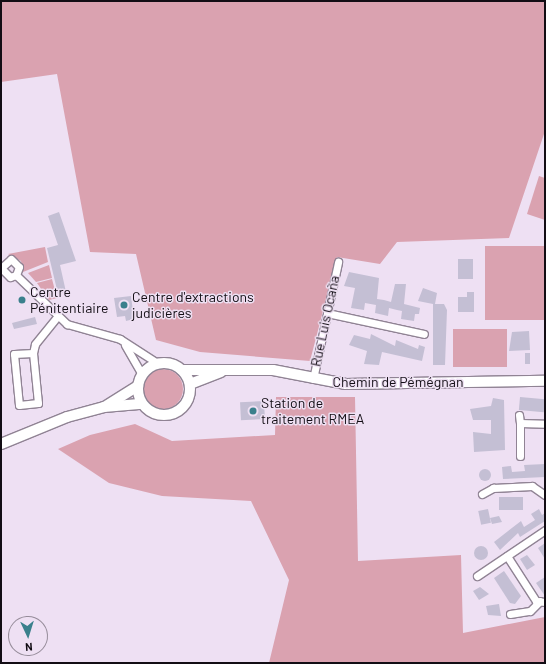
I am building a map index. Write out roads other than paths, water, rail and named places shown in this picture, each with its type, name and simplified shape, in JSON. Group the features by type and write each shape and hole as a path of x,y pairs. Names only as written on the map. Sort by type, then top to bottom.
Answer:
{"street":[{"path":"1,444 31,430 104,407 142,404 159,415 178,411 188,400 190,384 182,370 175,366 159,364 120,339 79,330 56,318 16,275 1,272 5,261 14,260 19,267 16,275"},
{"name":"Rue Luis Ocaña","path":"313,379 338,262"},
{"path":"327,313 424,334"},
{"path":"32,353 14,354 19,405 38,403 32,353 35,344 56,318"},
{"path":"120,339 134,357 142,375"},
{"path":"142,404 138,386 142,375 159,364"},
{"name":"Chemin de Pémégnan","path":"190,384 228,369"},
{"name":"Chemin de Pémégnan","path":"182,370 273,370 313,379 346,384 545,381"},
{"path":"104,407 138,386"},
{"path":"520,414 520,456"},
{"path":"520,423 545,424"},
{"path":"482,494 493,488 532,486 545,495"},
{"path":"477,576 545,530"},
{"path":"507,556 536,601 543,602"},
{"path":"510,614 530,611 543,602"}],"place":[{"name":"Centre Pénitentiaire","path":"22,300"},
{"name":"Centre d'extractions judicières","path":"124,305"},
{"name":"Station de traitement RMEA","path":"253,411"}]}
